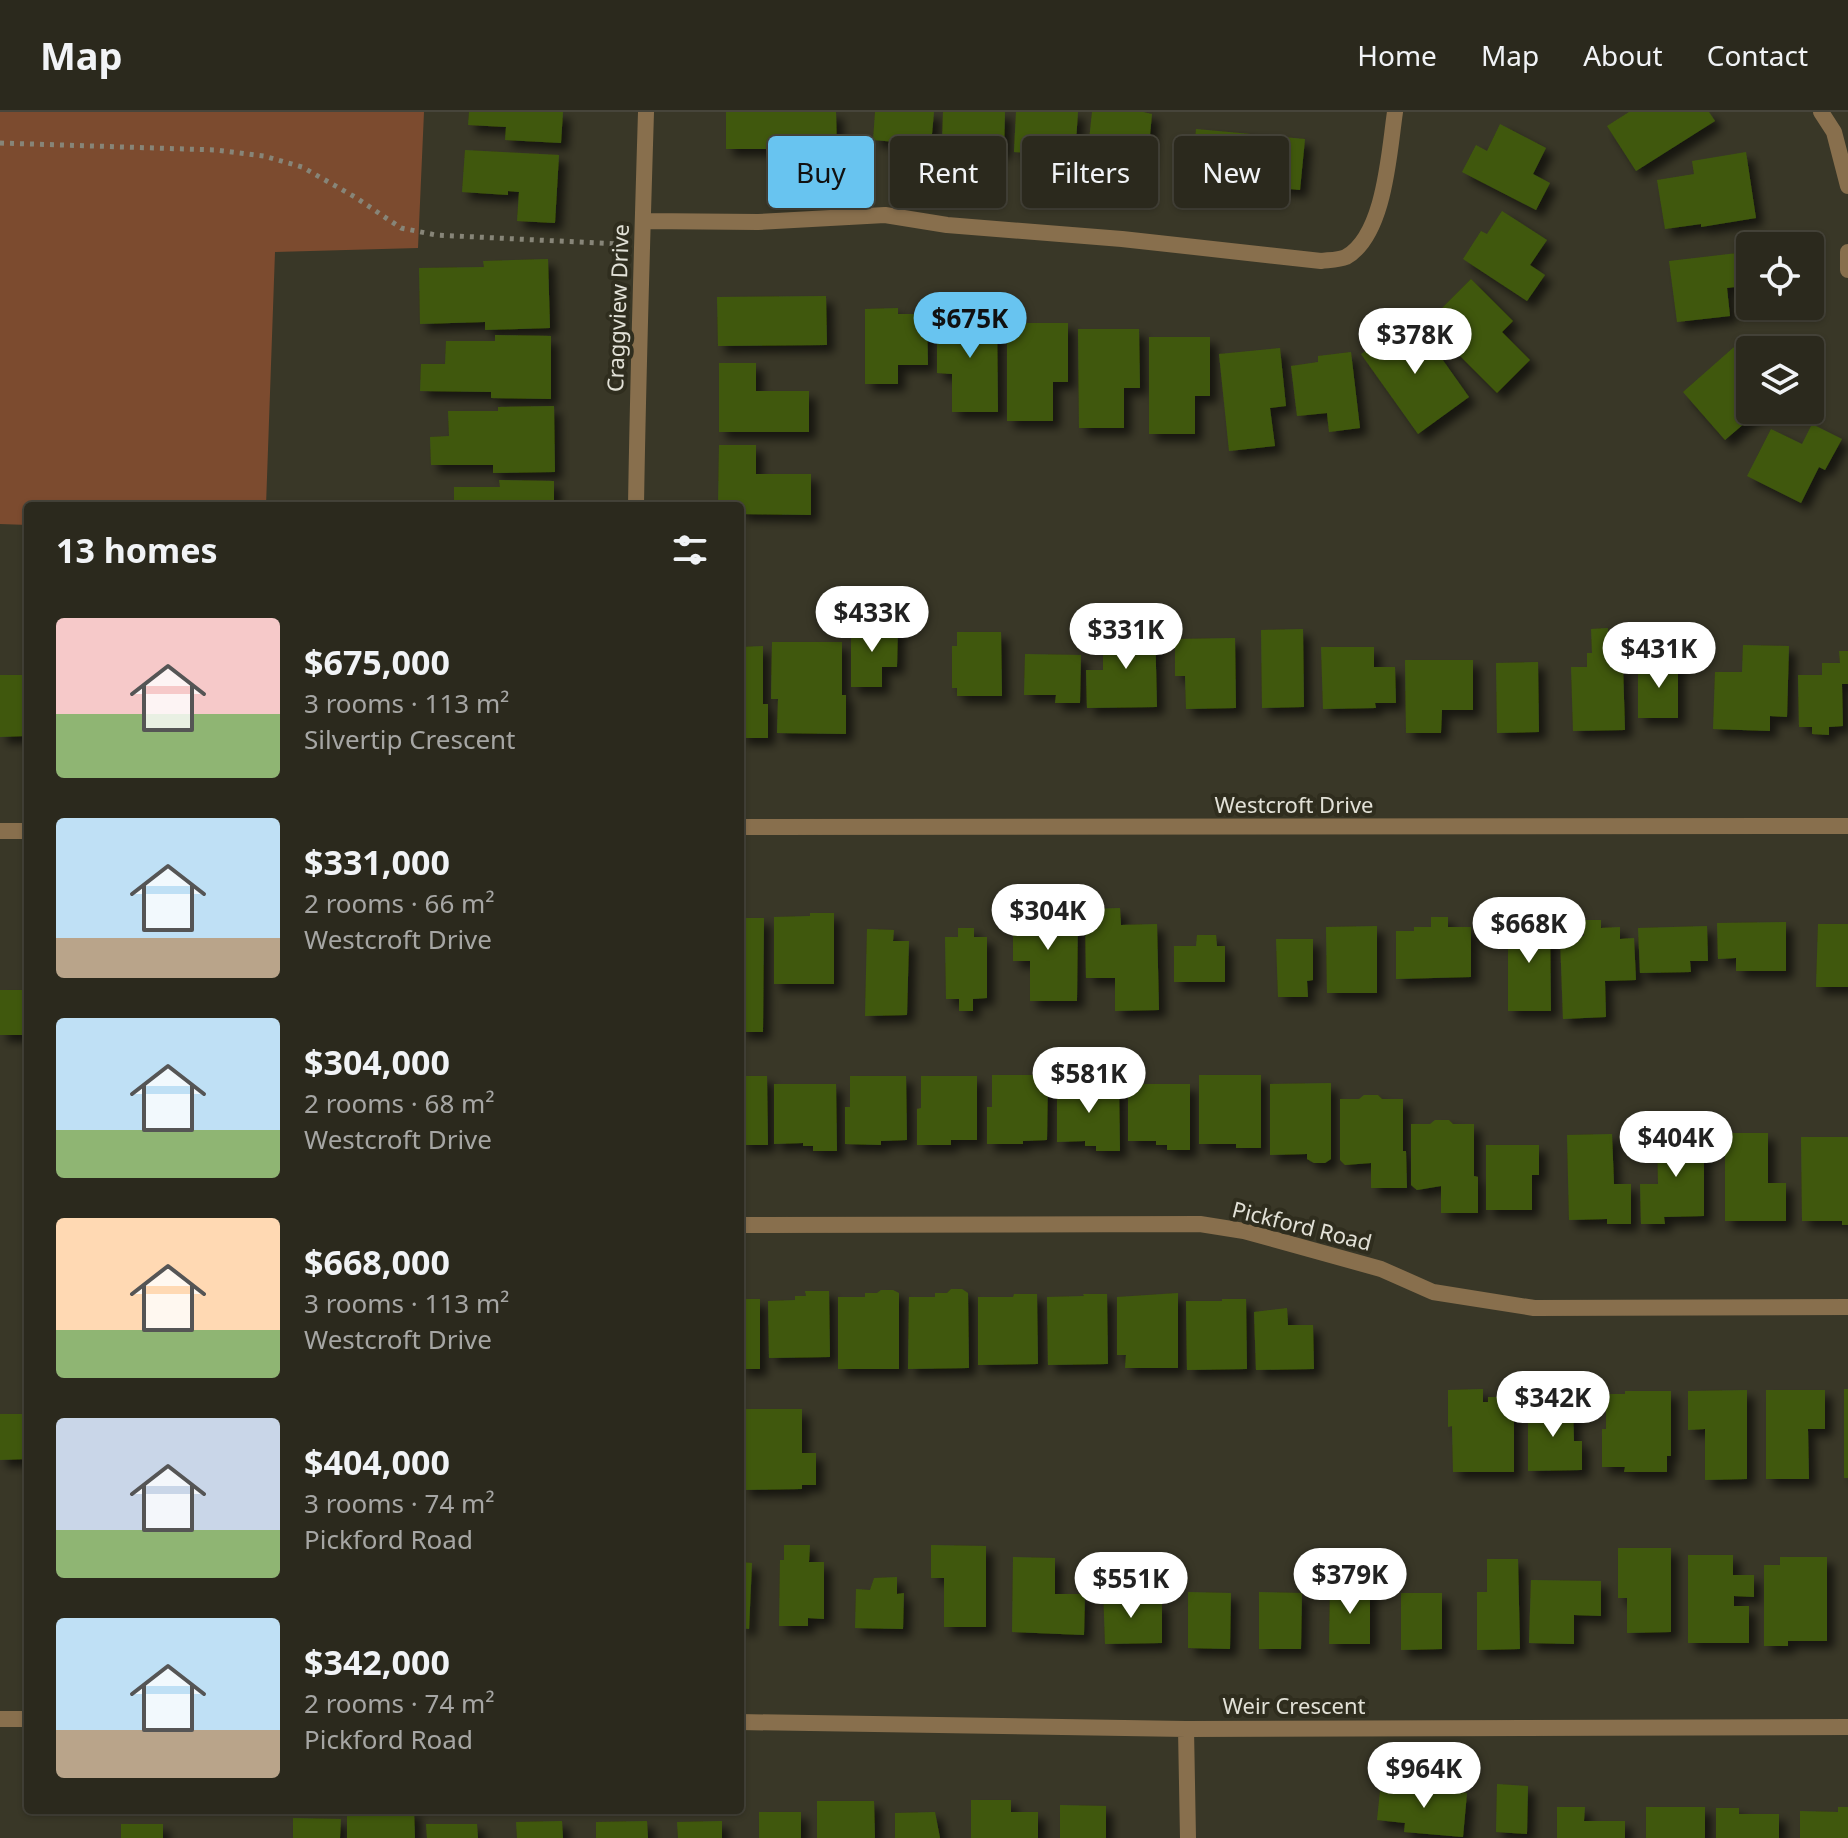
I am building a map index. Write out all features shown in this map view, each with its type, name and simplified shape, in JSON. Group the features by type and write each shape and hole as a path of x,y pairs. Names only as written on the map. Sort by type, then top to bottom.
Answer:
{"street":[{"name":"Craggview Drive","path":"636,502 638,319 646,112"},
{"path":"643,221 758,222 885,215 979,228 1122,239 1321,261 1344,258 1369,233 1385,184 1395,112"},
{"path":"1821,112 1834,132 1848,186"},
{"path":"1848,252 1848,270"},
{"name":"Westcroft Drive","path":"744,827 1848,826"},
{"path":"0,831 24,831"},
{"name":"Pickford Road","path":"744,1225 1200,1224 1244,1231 1381,1269 1433,1292 1534,1308 1848,1307"},
{"path":"0,1719 24,1719"},
{"name":"Weir Crescent","path":"744,1722 1186,1729 1848,1727"},
{"path":"1186,1729 1188,1838"}],"path":[{"path":"0,143 216,150 264,156 302,167 401,228 436,235 643,245"}],"shaded area":[{"path":"0,112 424,112 418,248 275,252 266,502 24,502 24,525 0,524"}],"building":[{"path":"469,112 563,112 561,143 505,140 506,127 468,125"},
{"path":"726,112 836,112 837,136 768,136 768,149 726,149"},
{"path":"875,112 934,112 932,136 890,136 890,141 874,140"},
{"path":"943,112 1005,112 1004,136 942,136"},
{"path":"1016,112 1078,112 1076,136 1022,136 1022,153 1014,152"},
{"path":"1092,112 1152,114 1150,136 1090,136"},
{"path":"1629,112 1709,112 1715,121 1636,171 1607,126"},
{"path":"1500,124 1546,148 1533,174 1550,183 1536,210 1462,172 1476,145 1487,151"},
{"path":"1196,129 1272,136 1195,136"},
{"path":"1289,138 1305,139 1300,190 1289,189"},
{"path":"465,150 559,155 555,223 517,221 519,192 508,191 508,195 462,192"},
{"path":"1746,152 1756,218 1665,229 1657,180 1694,174 1692,161"},
{"path":"1502,211 1547,240 1530,265 1545,275 1527,301 1463,259 1481,231 1487,234"},
{"path":"1736,253 1736,287 1727,288 1730,316 1677,322 1669,261"},
{"path":"548,259 550,328 485,330 485,322 420,324 419,268 484,267 483,261"},
{"path":"1471,279 1513,321 1502,332 1530,360 1497,393 1427,323"},
{"path":"826,296 827,345 718,346 717,297"},
{"path":"898,308 898,314 927,314 928,365 898,365 898,384 865,384 865,309"},
{"path":"937,315 997,315 998,412 952,412 952,374 937,373"},
{"path":"1413,318 1469,397 1418,434 1361,354"},
{"path":"1007,323 1068,323 1068,382 1053,382 1053,421 1007,421"},
{"path":"1078,329 1139,329 1140,388 1124,388 1124,428 1079,428"},
{"path":"495,335 551,336 551,399 491,398 491,392 420,391 421,364 445,364 446,341 495,341"},
{"path":"1149,337 1210,337 1210,396 1195,396 1195,434 1149,434"},
{"path":"1736,345 1736,424 1744,424 1725,440 1683,392"},
{"path":"1280,348 1286,406 1270,408 1275,446 1229,451 1219,354"},
{"path":"1351,352 1360,428 1329,432 1327,413 1297,416 1291,366 1318,362 1318,356"},
{"path":"719,363 756,363 756,391 809,391 809,432 719,432"},
{"path":"554,406 555,472 493,473 493,465 431,465 430,437 449,436 448,411"},
{"path":"1812,424 1842,439 1825,470 1819,467 1801,503 1747,476 1771,429 1802,444"},
{"path":"719,445 756,445 756,474 811,474 811,515 744,514 744,502 718,502"},
{"path":"499,480 554,481 554,502 454,502 454,487 500,487"},
{"path":"851,625 898,626 897,667 882,667 882,687 851,687"},
{"path":"1113,625 1155,625 1157,707 1087,708 1086,670 1103,670 1103,641 1114,641"},
{"path":"1608,628 1609,666 1623,665 1625,730 1573,731 1571,667 1587,667 1587,653 1592,653 1591,629"},
{"path":"1303,629 1304,707 1262,708 1261,630"},
{"path":"957,632 1001,632 1002,696 957,696 957,688 952,688 952,646 957,646"},
{"path":"1235,638 1236,708 1186,709 1185,676 1175,676 1175,639"},
{"path":"772,642 842,642 846,734 777,733 778,699 771,699"},
{"path":"1743,645 1789,646 1787,717 1770,716 1770,731 1713,729 1715,672 1742,672"},
{"path":"763,646 763,704 768,704 768,738 744,738 744,647"},
{"path":"1321,647 1374,647 1374,667 1395,667 1396,703 1375,703 1376,708 1323,709"},
{"path":"1839,651 1848,651 1848,684 1842,684 1843,726 1829,727 1829,735 1812,734 1812,727 1799,727 1798,675 1822,675 1822,663 1840,663"},
{"path":"1025,654 1081,655 1080,703 1055,703 1056,695 1024,695"},
{"path":"1658,657 1678,657 1678,718 1638,718 1638,670 1658,670"},
{"path":"1405,660 1473,660 1473,710 1442,710 1441,733 1406,733"},
{"path":"1538,662 1539,732 1497,733 1496,663"},
{"path":"0,675 24,675 24,736 0,737"},
{"path":"1120,908 1121,925 1157,924 1159,1010 1115,1011 1115,978 1086,978 1085,909"},
{"path":"1013,909 1078,909 1077,1001 1030,1001 1030,961 1013,961"},
{"path":"810,913 834,913 834,984 774,984 774,917 810,916"},
{"path":"1431,917 1448,917 1448,927 1471,927 1471,977 1396,979 1396,931 1431,927"},
{"path":"744,918 764,918 763,1032 744,1032"},
{"path":"1508,919 1550,919 1551,1011 1508,1011"},
{"path":"1584,920 1601,920 1601,928 1620,927 1620,939 1634,938 1636,980 1605,981 1606,1017 1563,1019 1560,937 1584,936"},
{"path":"1786,922 1786,971 1736,971 1736,958 1718,959 1717,923"},
{"path":"1818,924 1848,924 1848,987 1816,987"},
{"path":"1377,926 1377,993 1327,993 1326,927"},
{"path":"1707,926 1708,961 1690,961 1691,972 1640,973 1638,928"},
{"path":"958,928 974,928 974,937 987,937 987,998 973,999 973,1011 959,1011 959,999 946,999 945,937 958,937"},
{"path":"867,929 894,930 893,941 909,941 907,1015 865,1016"},
{"path":"1197,935 1216,935 1217,946 1225,946 1225,982 1174,982 1174,946 1196,946"},
{"path":"1276,939 1313,939 1313,980 1307,981 1308,997 1278,997"},
{"path":"0,990 24,990 24,1035 0,1035"},
{"path":"992,1075 1048,1075 1047,1140 987,1144 987,1107 992,1107"},
{"path":"1199,1075 1261,1075 1261,1148 1199,1144"},
{"path":"744,1076 767,1076 768,1145 744,1145"},
{"path":"850,1076 906,1076 907,1140 881,1141 881,1145 845,1144 845,1107 850,1107"},
{"path":"921,1076 977,1076 977,1140 951,1140 951,1145 917,1145"},
{"path":"1331,1083 1331,1159 1325,1163 1314,1163 1307,1159 1307,1154 1270,1155 1270,1084"},
{"path":"774,1084 836,1084 837,1151 813,1151 813,1146 803,1146 803,1143 774,1144"},
{"path":"1057,1084 1119,1084 1120,1151 1096,1151 1096,1146 1085,1146 1085,1141 1057,1142"},
{"path":"1128,1084 1190,1084 1190,1150 1167,1150 1167,1145 1156,1145 1156,1141 1128,1141"},
{"path":"1364,1095 1403,1099 1407,1188 1371,1188 1371,1163 1345,1165 1340,1160 1340,1099 1359,1099"},
{"path":"1435,1120 1474,1124 1478,1213 1441,1213 1441,1186 1417,1190 1411,1185 1411,1124 1430,1124"},
{"path":"1657,1132 1704,1132 1704,1216 1664,1217 1665,1224 1641,1224 1640,1184 1658,1184"},
{"path":"1725,1133 1768,1133 1768,1183 1786,1183 1786,1221 1725,1221"},
{"path":"1612,1134 1614,1184 1631,1184 1631,1224 1607,1224 1607,1219 1569,1220 1567,1135"},
{"path":"1801,1137 1848,1137 1848,1225 1842,1225 1842,1221 1802,1221"},
{"path":"1486,1145 1539,1145 1539,1175 1532,1175 1532,1210 1486,1210"},
{"path":"951,1289 962,1289 968,1293 969,1368 908,1369 909,1297 935,1297 935,1293 947,1293"},
{"path":"881,1290 899,1293 899,1369 838,1369 838,1297 865,1297 865,1293"},
{"path":"805,1291 829,1291 830,1357 769,1358 768,1301 795,1300 795,1296 806,1296"},
{"path":"1178,1293 1178,1368 1125,1368 1126,1355 1117,1355 1117,1297"},
{"path":"1014,1294 1037,1294 1038,1364 978,1365 978,1297 1013,1297"},
{"path":"1107,1294 1108,1364 1048,1365 1047,1297"},
{"path":"744,1299 760,1299 760,1369 744,1369"},
{"path":"1246,1299 1247,1369 1187,1370 1186,1301"},
{"path":"1287,1308 1288,1325 1313,1325 1314,1369 1256,1370 1254,1312"},
{"path":"1483,1389 1483,1402 1488,1402 1488,1397 1514,1397 1514,1472 1453,1472 1448,1390"},
{"path":"1844,1389 1848,1389 1848,1478 1844,1478"},
{"path":"1747,1390 1747,1479 1705,1480 1705,1429 1688,1430 1688,1391"},
{"path":"1766,1390 1825,1390 1825,1429 1808,1429 1809,1479 1766,1479"},
{"path":"1625,1391 1671,1391 1671,1456 1667,1456 1667,1472 1624,1472 1625,1467 1602,1467 1606,1394 1625,1394"},
{"path":"1573,1405 1574,1441 1582,1441 1582,1470 1528,1471 1528,1406"},
{"path":"744,1409 802,1409 802,1453 816,1453 816,1485 802,1485 802,1489 744,1490"},
{"path":"0,1414 24,1414 24,1459 0,1460"},
{"path":"784,1545 810,1545 809,1562 824,1562 824,1619 808,1618 808,1626 779,1626 780,1560 784,1560"},
{"path":"931,1545 986,1546 986,1627 944,1627 944,1578 931,1578"},
{"path":"1618,1548 1671,1548 1671,1632 1627,1633 1627,1598 1618,1598"},
{"path":"1688,1555 1733,1555 1733,1575 1754,1575 1754,1597 1734,1596 1734,1606 1749,1606 1749,1643 1688,1643"},
{"path":"1013,1557 1055,1558 1055,1594 1085,1594 1084,1635 1012,1632"},
{"path":"1780,1557 1827,1557 1827,1641 1788,1641 1788,1646 1764,1646 1764,1565 1780,1565"},
{"path":"1487,1559 1518,1559 1520,1649 1477,1650 1477,1592 1487,1592"},
{"path":"744,1562 752,1563 749,1629 744,1628"},
{"path":"897,1577 897,1594 904,1593 903,1629 855,1628 856,1589 870,1590 874,1578"},
{"path":"1531,1580 1601,1581 1601,1616 1574,1615 1574,1644 1529,1643"},
{"path":"1103,1587 1124,1587 1124,1603 1162,1602 1162,1643 1105,1644"},
{"path":"1330,1588 1370,1589 1370,1644 1329,1644"},
{"path":"1188,1592 1231,1593 1230,1649 1188,1648"},
{"path":"1259,1592 1302,1593 1301,1649 1259,1649"},
{"path":"1401,1593 1442,1593 1442,1649 1401,1650"},
{"path":"1387,1784 1398,1785 1398,1792 1406,1793 1407,1787 1467,1793 1463,1837 1404,1832 1405,1823 1377,1820 1380,1791 1386,1792"},
{"path":"1497,1784 1528,1786 1527,1834 1496,1832"},
{"path":"971,1800 1011,1800 1011,1812 1038,1812 1038,1838 971,1838"},
{"path":"817,1801 874,1801 875,1838 817,1838"},
{"path":"1060,1805 1106,1806 1106,1838 1060,1838"},
{"path":"1557,1807 1585,1807 1584,1821 1625,1821 1625,1838 1557,1838"},
{"path":"1646,1807 1705,1807 1705,1838 1646,1838"},
{"path":"1838,1807 1848,1807 1848,1838 1800,1838 1800,1811 1838,1812"},
{"path":"1716,1808 1739,1808 1739,1814 1779,1814 1779,1838 1716,1838"},
{"path":"759,1812 801,1812 801,1838 759,1838"},
{"path":"935,1812 940,1838 895,1838 895,1813"},
{"path":"347,1814 414,1814 415,1838 347,1838"},
{"path":"293,1818 341,1819 340,1838 293,1838"},
{"path":"562,1821 563,1838 517,1838 516,1822"},
{"path":"647,1821 648,1838 596,1838 596,1822"},
{"path":"722,1821 722,1838 678,1838 677,1822"},
{"path":"121,1824 163,1824 163,1838 121,1838"},
{"path":"426,1824 477,1824 478,1838 427,1838"}]}
